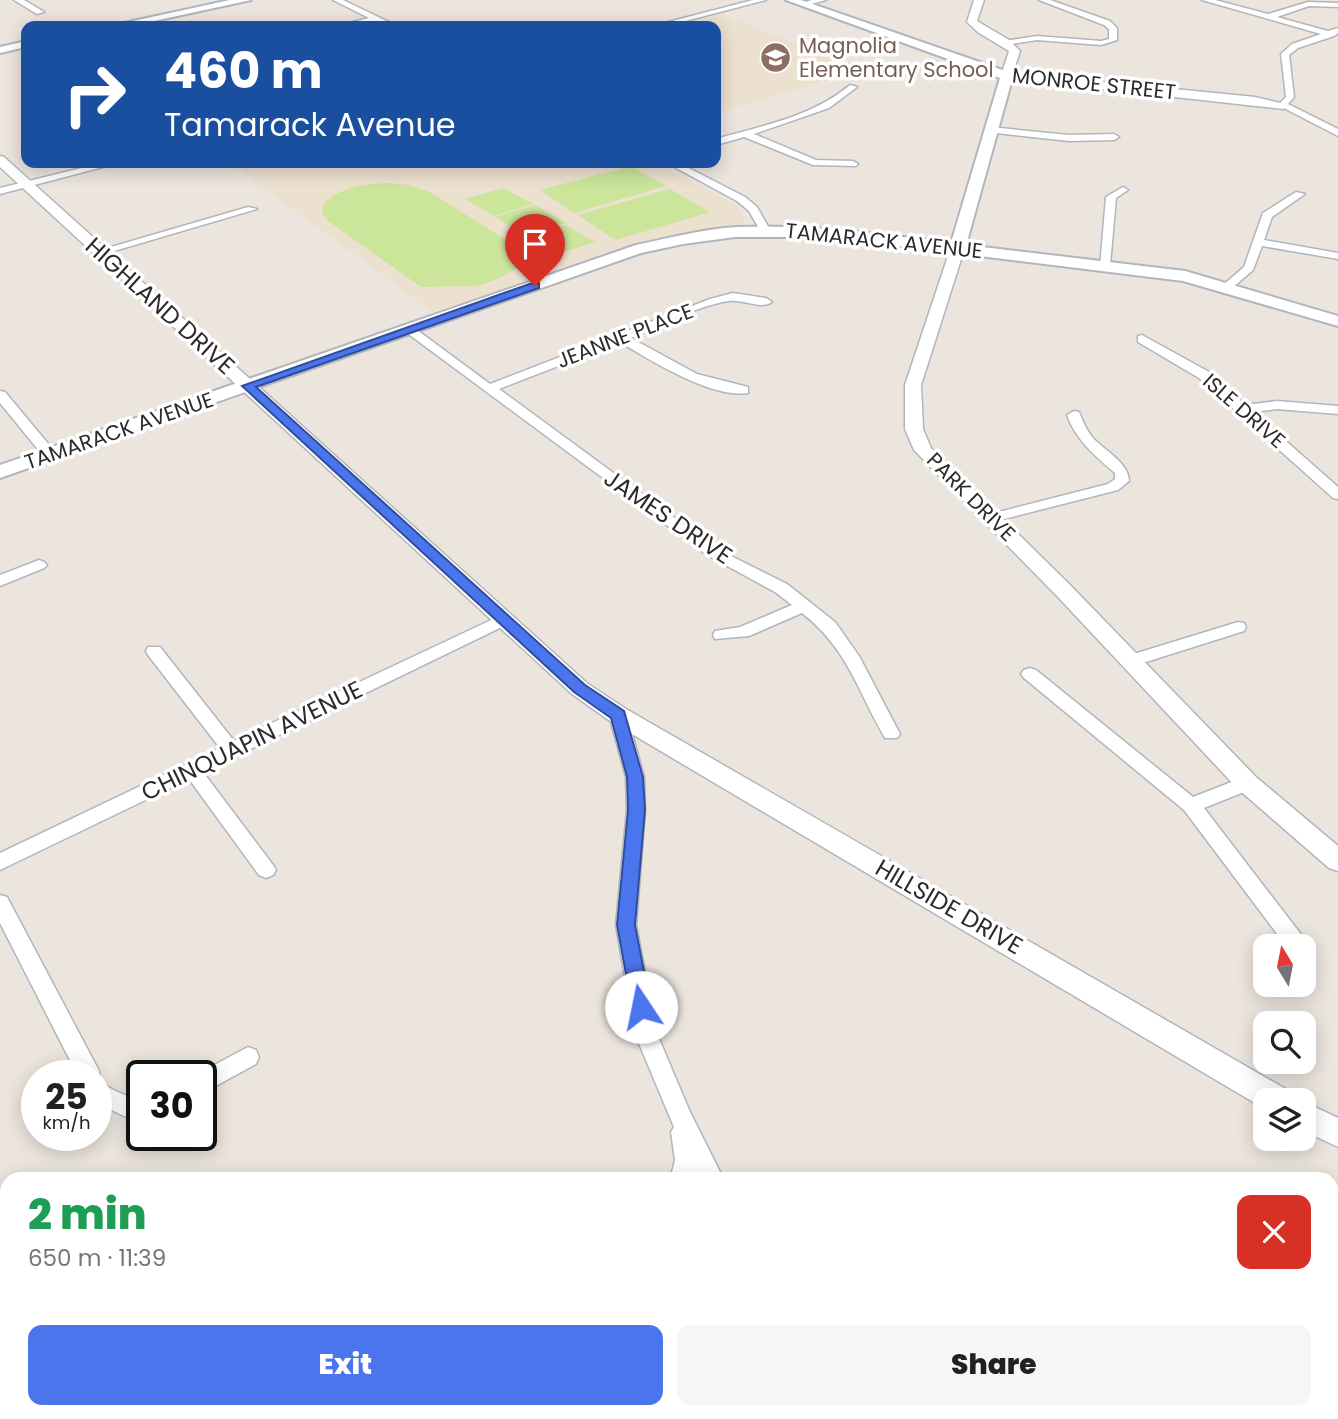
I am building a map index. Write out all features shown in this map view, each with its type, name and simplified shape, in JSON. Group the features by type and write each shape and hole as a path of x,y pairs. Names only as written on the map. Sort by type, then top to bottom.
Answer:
{"main road":[{"path":"141,21 246,0"},
{"name":"MONROE STREET","path":"791,0 978,65 1009,69"},
{"path":"0,50 21,45"},
{"name":"PARK DRIVE","path":"958,247 1009,69"},
{"name":"TAMARACK AVENUE","path":"0,472 636,250 707,235 765,230 824,232 1185,276 1338,321"}],"street":[{"path":"337,0 381,21"},
{"path":"677,21 762,0"},
{"path":"804,5 822,0"},
{"path":"979,0 972,22 977,29 1007,43 1016,51 1009,69"},
{"path":"1007,43 1037,38 1101,43 1113,40 1113,28 1107,23 1043,0"},
{"path":"1206,0 1335,33"},
{"path":"15,1 40,12"},
{"path":"1268,17 1307,4 1338,5"},
{"path":"366,21 376,19"},
{"path":"1335,33 1295,46 1285,54 1290,97 1283,105 1338,133"},
{"name":"MONROE STREET","path":"1009,69 1283,105"},
{"path":"721,140 821,108 842,99 853,87"},
{"path":"990,130 1069,138 1114,137"},
{"path":"744,133 816,163 853,164"},
{"name":"HIGHLAND DRIVE","path":"0,160 580,689 618,715"},
{"path":"0,191 92,168"},
{"path":"682,168 741,199 753,209 765,230"},
{"path":"1104,265 1111,197 1123,190"},
{"path":"1227,287 1249,268 1267,215 1300,194"},
{"path":"100,252 252,209"},
{"path":"1256,242 1338,256"},
{"name":"PARK DRIVE","path":"958,247 913,385 914,429 923,450 1247,783 1338,861"},
{"name":"JEANNE PLACE","path":"488,388 714,301 733,297 766,302"},
{"name":"JAMES DRIVE","path":"409,330 712,552 781,588 829,626 852,656 891,734"},
{"path":"621,337 681,374 708,384 743,390"},
{"name":"ISLE DRIVE","path":"1142,340 1204,375 1338,495"},
{"path":"0,395 50,455"},
{"path":"1244,410 1277,405 1338,410"},
{"path":"992,518 1113,487 1122,481 1122,472 1084,436 1074,415"},
{"path":"0,580 38,565"},
{"path":"721,635 743,632 803,606"},
{"name":"CHINQUAPIN AVENUE","path":"0,862 504,619"},
{"path":"1130,661 1238,627"},
{"path":"154,651 232,751"},
{"path":"1030,674 1191,806 1289,934"},
{"path":"618,715 635,777 636,799 626,925 646,1034 681,1117 708,1172"},
{"name":"HILLSIDE DRIVE","path":"618,715 1256,1088"},
{"path":"192,770 266,870"},
{"path":"1191,806 1247,783"},
{"path":"0,903 82,1060"},
{"path":"217,1075 248,1057"},
{"path":"681,1117 687,1160 683,1172"},
{"path":"1316,1122 1338,1133"}],"shaded area":[{"name":"Magnolia Elementary School","path":"722,14 865,69 721,112 721,21 693,21"},
{"path":"237,168 664,168 738,206 745,220 743,225 687,232 627,246 434,313"}],"green space":[{"path":"623,168 634,168 666,186 574,213 540,190"},
{"path":"386,183 409,185 430,192 544,264 525,264 477,286 421,287 328,221 322,213 323,205 344,190"},
{"path":"503,188 533,204 494,216 465,199"},
{"path":"670,189 710,212 616,240 578,215"},
{"path":"535,205 566,223 526,236 495,217"},
{"path":"566,225 595,242 559,254 529,238"}],"place":[{"name":"Magnolia Elementary School","path":"776,58"}],"route":[{"path":"535,286 248,386 580,689 618,715 635,777 636,810 626,925 641,1007"}]}
